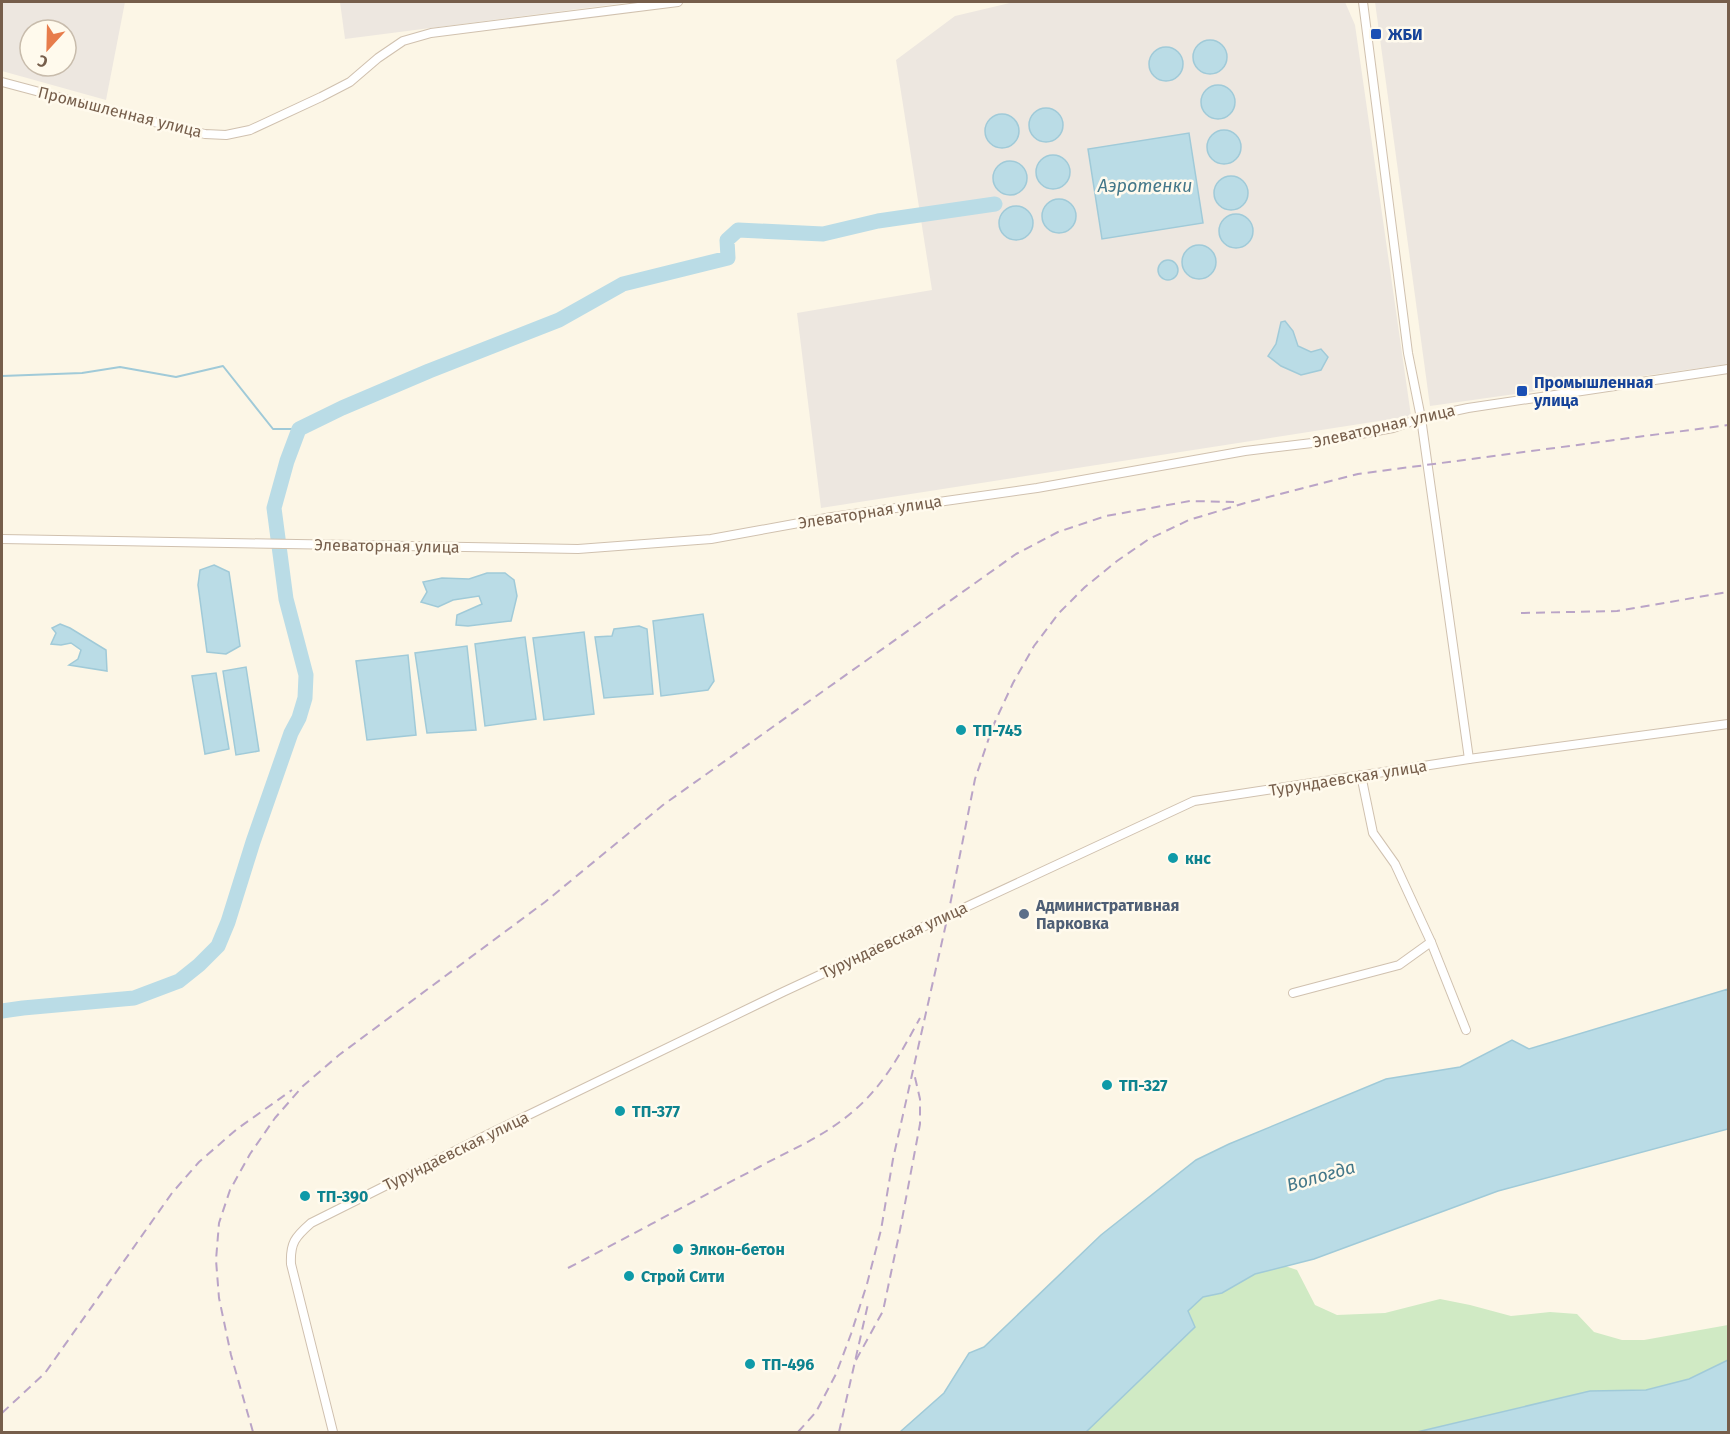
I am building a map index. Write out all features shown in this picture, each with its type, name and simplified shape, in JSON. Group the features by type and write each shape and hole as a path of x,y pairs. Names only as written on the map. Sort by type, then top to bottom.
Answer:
{"street":[{"name":"Промышленная улица","path":"2,82 141,119 205,134 226,135 250,130 341,87 403,41 431,33 678,2"},
{"path":"1363,2 1408,353 1421,418 1469,759"},
{"name":"Элеваторная улица","path":"2,539 578,549 711,539 832,517 1037,488 1245,451 1312,443 1393,428 1421,418 1478,406 1728,369"},
{"name":"Турундаевская улица","path":"333,1432 291,1264 290,1249 298,1234 311,1223 783,992 1194,801 1469,759 1728,724"},
{"path":"1361,776 1373,833 1395,864 1431,942 1466,1030"},
{"path":"1293,993 1399,965 1431,942"}],"shaded area":[{"path":"2,2 125,2 106,100 27,78 78,78 78,18 18,18 18,75 2,71"},
{"path":"340,2 633,2 345,39"},
{"path":"1014,2 1345,2 1355,25 1411,416 821,508 797,313 932,290 896,60 955,16"},
{"path":"1375,2 1728,2 1728,364 1430,406"}],"green space":[{"path":"1285,1266 1297,1270 1315,1305 1337,1315 1385,1313 1440,1299 1511,1316 1550,1312 1577,1314 1594,1332 1622,1340 1644,1340 1728,1325 1728,1360 1689,1379 1646,1390 1590,1391 1417,1432 1086,1432 1195,1327 1188,1311 1203,1297 1222,1293 1255,1274"}],"water":[{"path":"1210,40 1222,45 1227,57 1222,69 1210,74 1198,69 1193,57 1198,45"},
{"path":"1166,47 1178,52 1183,64 1178,76 1166,81 1154,76 1149,64 1154,52"},
{"path":"1218,85 1230,90 1235,102 1230,114 1218,119 1206,114 1201,102 1206,90"},
{"path":"1046,108 1058,113 1063,125 1058,137 1046,142 1034,137 1029,125 1034,113"},
{"path":"1002,114 1014,119 1019,131 1014,143 1002,148 990,143 985,131 990,119"},
{"path":"1224,130 1236,135 1241,147 1236,159 1224,164 1212,159 1207,147 1212,135"},
{"name":"Аэротенки","path":"1189,133 1203,223 1102,239 1088,149"},
{"path":"1053,155 1065,160 1070,172 1065,184 1053,189 1041,184 1036,172 1041,160"},
{"path":"1010,161 1022,166 1027,178 1022,190 1010,195 998,190 993,178 998,166"},
{"path":"1231,176 1243,181 1248,193 1243,205 1231,210 1219,205 1214,193 1219,181"},
{"path":"1059,199 1071,204 1076,216 1071,228 1059,233 1047,228 1042,216 1047,204"},
{"path":"1016,206 1028,211 1033,223 1028,235 1016,240 1004,235 999,223 1004,211"},
{"path":"1236,214 1248,219 1253,231 1248,243 1236,248 1224,243 1219,231 1224,219"},
{"path":"1199,245 1211,250 1216,262 1211,274 1199,279 1187,274 1182,262 1187,250"},
{"path":"1164,260 1172,260 1178,266 1178,274 1172,280 1164,280 1158,274 1158,266"},
{"path":"1285,321 1293,331 1298,346 1311,352 1321,349 1328,357 1321,370 1301,375 1281,366 1268,356 1276,344 1281,322"},
{"path":"214,565 229,572 240,646 226,654 207,652 198,585 200,570"},
{"path":"487,573 505,573 514,580 517,596 511,621 468,626 456,625 457,615 482,604 479,596 453,600 438,607 421,602 427,592 423,582 442,578 469,579"},
{"path":"703,614 714,681 708,690 661,696 653,621"},
{"path":"60,624 106,650 107,671 69,665 78,659 81,650 71,643 51,644 56,633 52,628"},
{"path":"639,626 647,629 653,694 604,698 595,637 612,636 614,629"},
{"path":"584,632 594,714 544,720 533,638"},
{"path":"525,637 536,719 485,726 475,644"},
{"path":"467,646 476,730 427,733 415,653"},
{"path":"408,655 416,735 367,740 356,661"},
{"path":"246,667 259,751 236,755 223,671"},
{"path":"216,673 229,749 205,754 192,676"},
{"name":"Вологда","path":"1728,989 1728,1129 1498,1191 1314,1259 1255,1274 1222,1293 1203,1297 1188,1311 1195,1327 1086,1432 900,1432 944,1393 969,1353 984,1347 1101,1235 1196,1160 1386,1079 1460,1067 1512,1040 1529,1049"},
{"path":"1728,1360 1728,1432 1417,1432 1590,1391 1646,1390 1689,1379"}],"waterway":[{"path":"2,1011 134,998 179,981 218,946 305,698 306,675 286,599 274,508 299,429 429,371 559,320 623,284 728,258 727,240 738,230 823,234 878,221 995,204"},
{"path":"2,376 82,373 120,367 176,377 223,366 273,429 299,429"}],"railway":[{"path":"798,1432 816,1412 836,1374 867,1284 881,1230 893,1159 948,915 975,779 993,726 1013,683 1034,646 1059,613 1085,587 1149,539 1189,520 1245,503 1358,474 1728,425"},
{"path":"253,1432 231,1355 219,1298 216,1260 219,1223 230,1190 250,1154 275,1118 303,1086 339,1055 545,902 663,805 1016,554 1058,532 1106,516 1190,501 1234,502"},
{"path":"1521,613 1617,611 1728,592"},
{"path":"568,1268 810,1141 834,1126 857,1108 876,1088 900,1054 920,1018"},
{"path":"856,1360 883,1311 900,1230 920,1124 920,1099 914,1073"},
{"path":"2,1413 45,1373 172,1193 199,1162 237,1129 292,1090"},
{"path":"839,1432 868,1304"}],"place":[{"name":"ЖБИ","path":"1376,34"},
{"name":"Промышленная улица","path":"1522,391"},
{"name":"ТП-745","path":"961,730"},
{"name":"кнс","path":"1173,858"},
{"name":"Административная Парковка","path":"1024,914"},
{"name":"ТП-327","path":"1107,1085"},
{"name":"ТП-377","path":"620,1111"},
{"name":"ТП-390","path":"305,1196"},
{"name":"Элкон-бетон","path":"678,1249"},
{"name":"Строй Сити","path":"629,1276"},
{"name":"ТП-496","path":"750,1364"}]}
